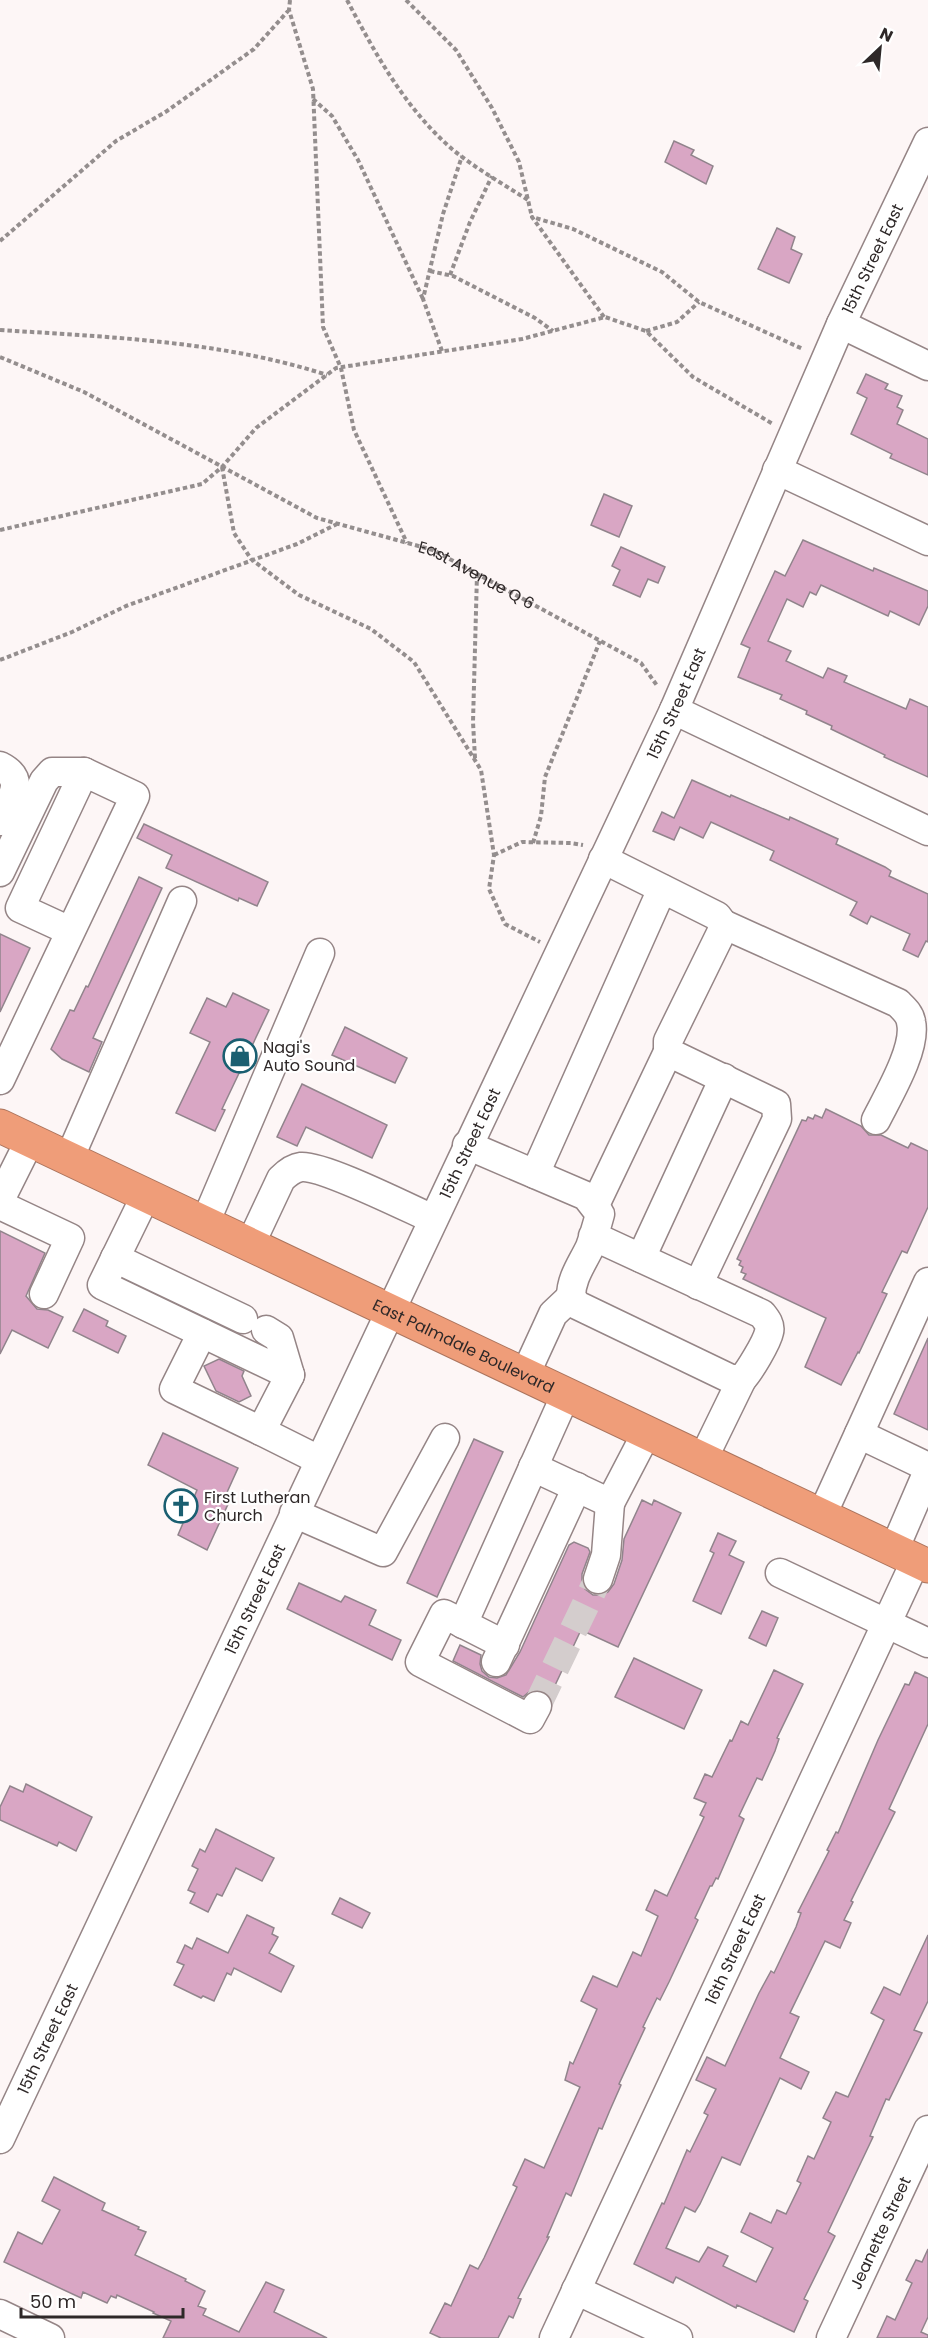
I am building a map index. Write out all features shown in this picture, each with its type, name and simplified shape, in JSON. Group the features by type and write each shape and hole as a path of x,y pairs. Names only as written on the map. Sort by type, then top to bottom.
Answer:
{"highway":[{"name":"East Palmdale Boulevard","path":"0,1126 913,1558"}],"street":[{"name":"15th Street East","path":"0,2139 389,1310 674,710 841,324 928,142"},
{"path":"841,324 928,366"},
{"path":"777,470 928,541"},
{"path":"674,710 928,831"},
{"path":"0,766 9,771 16,785 0,821"},
{"path":"0,872 44,781 52,772 84,772 135,796 70,931 8,1045 0,1080"},
{"path":"70,931 20,908 84,772"},
{"path":"605,854 662,889 717,916 723,924 898,1003 907,1011 912,1034 906,1056 876,1120"},
{"path":"535,1174 662,889"},
{"path":"69,1159 182,901"},
{"path":"595,1205 668,1052 668,1041 721,933 723,924"},
{"path":"205,1223 320,953"},
{"path":"668,1052 776,1104 777,1119 698,1285"},
{"path":"641,1258 724,1078"},
{"path":"0,1200 30,1140"},
{"path":"467,1145 586,1196 595,1205 600,1214 593,1236 571,1285 571,1297 577,1305 731,1379 742,1379"},
{"path":"250,1245 281,1179 288,1172 301,1167 330,1173 433,1219"},
{"path":"146,1195 102,1285 290,1375"},
{"path":"0,1205 70,1238 44,1294"},
{"path":"593,1236 762,1314 768,1323 769,1331 748,1373 742,1379 703,1459"},
{"path":"115,1258 279,1338 290,1375 261,1431"},
{"path":"822,1515 928,1282"},
{"path":"525,1375 553,1314 571,1297"},
{"path":"202,1333 174,1389 319,1460"},
{"path":"463,1624 566,1394"},
{"path":"598,1579 606,1555 610,1503 647,1432"},
{"path":"859,1434 928,1467"},
{"path":"294,1513 383,1552 446,1438"},
{"path":"533,1467 610,1503"},
{"name":"16th Street East","path":"554,2338 887,1623 913,1558 928,1471"},
{"path":"492,1671 577,1488"},
{"path":"780,1573 928,1643"},
{"path":"492,1671 420,1662 444,1614 463,1624 492,1671 530,1719 537,1706"},
{"name":"Jeanette Street","path":"831,2338 928,2130"},
{"path":"576,2290 678,2338"},
{"path":"0,2314 50,2338"}],"path":[{"path":"291,0 289,10 313,89 323,327 341,368 354,430 408,544"},
{"path":"347,0 381,64 417,114 453,150 528,200"},
{"path":"406,0 456,50 492,108 519,162 532,217 605,317"},
{"path":"0,241 116,141 167,111 254,49 289,10"},
{"path":"313,99 332,116 358,160 423,299 442,351"},
{"path":"423,299 443,214 462,156"},
{"path":"450,275 470,222 492,176"},
{"path":"532,217 573,229 662,272 699,302 826,360"},
{"path":"430,272 450,275 535,318 553,331"},
{"path":"646,331 677,322 699,302"},
{"path":"0,530 202,484 222,467 256,428 336,368 522,339 605,317 646,331 693,377 792,436"},
{"path":"0,330 110,338 225,351 327,375"},
{"name":"East Avenue Q 6","path":"0,357 84,392 317,518 433,550 641,663 674,710"},
{"path":"222,467 234,533 251,559 299,595 371,629 414,663 481,770 494,855 489,889 505,924 560,951"},
{"path":"0,660 72,632 126,606 297,544 338,524"},
{"path":"475,759 473,722 477,574"},
{"path":"533,843 541,816 545,777 600,640"},
{"path":"494,855 522,842 571,843 605,854"}],"building":[{"path":"674,141 694,150 691,155 713,166 706,184 665,162"},
{"path":"777,228 795,237 791,249 802,254 789,283 758,269"},
{"path":"866,374 888,384 885,389 902,396 897,407 903,410 897,424 928,439 928,475 890,458 892,454 851,434 867,398 857,393"},
{"path":"604,494 632,506 619,537 591,525"},
{"path":"803,540 873,571 874,568 928,591 928,606 919,625 890,611 888,616 821,585 816,595 810,592 803,607 787,599 768,641 791,651 786,661 823,678 828,668 847,676 844,682 906,709 910,699 928,707 928,777 831,729 832,726 806,714 807,711 780,699 782,695 738,677 750,648 741,644 775,571 785,576"},
{"path":"621,547 665,567 658,583 648,579 640,597 613,585 620,570 612,566"},
{"path":"692,780 789,820 790,817 838,839 836,844 885,867 891,871 889,876 928,894 928,942 926,941 918,957 903,950 910,934 871,916 867,924 850,915 857,902 770,860 774,851 711,822 703,838 680,827 674,840 653,831 662,812 674,818"},
{"path":"144,824 268,882 257,906 239,898 238,901 166,868 172,855 137,838"},
{"path":"139,877 162,888 93,1038 102,1042 89,1072 62,1059 51,1049 70,1010 74,1011 86,986 88,987"},
{"path":"0,934 30,948 0,1012"},
{"path":"233,993 269,1010 222,1109 225,1110 215,1131 176,1113 210,1042 190,1033 207,998 226,1007"},
{"path":"345,1027 407,1058 395,1083 332,1055"},
{"path":"302,1084 387,1125 372,1158 306,1127 297,1146 277,1137"},
{"path":"826,1109 861,1126 869,1135 881,1135 908,1148 911,1143 928,1151 928,1207 907,1253 902,1251 882,1292 887,1294 841,1385 805,1367 826,1318 743,1279 746,1274 741,1272 743,1267 739,1265 741,1261 737,1259 802,1120 806,1121 808,1117 813,1119 815,1115 822,1118"},
{"path":"0,1231 45,1253 26,1296 37,1309 48,1310 63,1317 48,1348 12,1330 0,1354"},
{"path":"84,1309 108,1321 106,1326 126,1336 118,1353 73,1331"},
{"path":"928,1338 928,1430 894,1414"},
{"path":"219,1359 244,1371 242,1376 251,1396 239,1402 216,1391 204,1366"},
{"path":"163,1433 238,1468 224,1499 229,1502 207,1550 178,1535 197,1490 148,1465"},
{"path":"474,1439 503,1452 437,1597 407,1583"},
{"path":"642,1500 652,1505 654,1500 681,1513 618,1647 581,1630 550,1696 544,1691 536,1690 523,1697 453,1661 460,1645 481,1655 482,1671 489,1677 497,1678 506,1675 520,1652 569,1545 574,1542 588,1548 590,1552 582,1574 585,1589 593,1595 608,1592 614,1584 622,1560 624,1539"},
{"path":"718,1533 736,1541 729,1555 744,1562 721,1614 693,1601 714,1553 710,1551"},
{"path":"299,1583 341,1602 345,1596 376,1610 369,1625 401,1640 392,1660 287,1609"},
{"path":"762,1611 778,1618 766,1646 749,1638"},
{"path":"634,1658 702,1690 684,1729 615,1697"},
{"path":"774,1670 803,1684 777,1738 779,1739 775,1751 762,1780 757,1778 739,1816 744,1819 718,1879 716,1878 710,1886 695,1918 698,1920 669,1982 660,2000 657,1998 643,2027 645,2028 619,2084 621,2085 602,2129 599,2128 571,2196 566,2193 547,2237 549,2237 518,2298 521,2299 513,2318 509,2316 498,2338 441,2338 430,2333 445,2303 451,2306 470,2265 478,2269 517,2187 513,2185 525,2159 544,2168 580,2087 565,2080 570,2062 573,2064 597,2009 581,2001 593,1976 617,1987 633,1952 641,1956 658,1916 646,1910 655,1890 667,1896 704,1817 700,1815 706,1803 694,1798 705,1774 712,1777 741,1721 748,1725"},
{"path":"915,1672 928,1678 928,1724 889,1809 895,1812 851,1901 853,1902 844,1920 851,1923 840,1948 825,1941 790,2013 799,2017 780,2058 809,2072 801,2089 780,2078 740,2165 722,2157 700,2204 695,2212 685,2207 666,2248 699,2262 708,2247 728,2256 723,2266 756,2282 773,2248 741,2232 750,2213 771,2223 777,2210 786,2214 801,2183 797,2181 808,2156 814,2159 831,2122 823,2118 836,2092 848,2097 884,2020 871,2013 884,1987 900,1995 928,1935 928,2001 914,2030 922,2033 889,2100 886,2099 870,2136 873,2137 828,2232 835,2236 804,2299 808,2301 794,2332 737,2305 736,2308 676,2277 673,2283 634,2264 662,2203 664,2204 687,2150 690,2152 708,2115 704,2113 716,2089 696,2080 707,2057 725,2066 759,1993 771,1971 774,1973 796,1927 801,1913 798,1912 829,1851 827,1850 836,1832 838,1833 905,1684 909,1685"},
{"path":"26,1784 92,1817 76,1851 59,1842 57,1846 0,1820 0,1807 10,1786 23,1792"},
{"path":"216,1829 274,1858 262,1881 236,1868 222,1896 217,1894 208,1912 190,1903 195,1893 188,1890 198,1869 192,1866 200,1849 205,1852"},
{"path":"340,1898 370,1913 362,1928 332,1914"},
{"path":"247,1915 274,1928 272,1934 278,1937 269,1953 294,1966 281,1992 234,1968 231,1975 227,1973 214,2001 203,1996 201,1998 174,1985 184,1965 177,1962 185,1945 192,1949 197,1938 228,1953"},
{"path":"54,2177 105,2203 102,2210 146,2232 135,2255 186,2279 185,2281 205,2291 198,2306 206,2309 203,2315 239,2332 266,2282 284,2290 274,2312 327,2338 163,2338 171,2321 154,2312 117,2295 116,2298 111,2296 107,2303 83,2292 81,2298 4,2262 18,2232 42,2244 60,2210 42,2201"},
{"path":"928,2249 928,2317 921,2332 928,2335 928,2338 877,2338 887,2316 895,2320 912,2283 906,2280 916,2260 922,2262"}],"tunnel":[{"path":"537,1706 598,1579"}],"place":[{"name":"Nagi's Auto Sound","path":"240,1056"},
{"name":"First Lutheran Church","path":"181,1506"}]}
